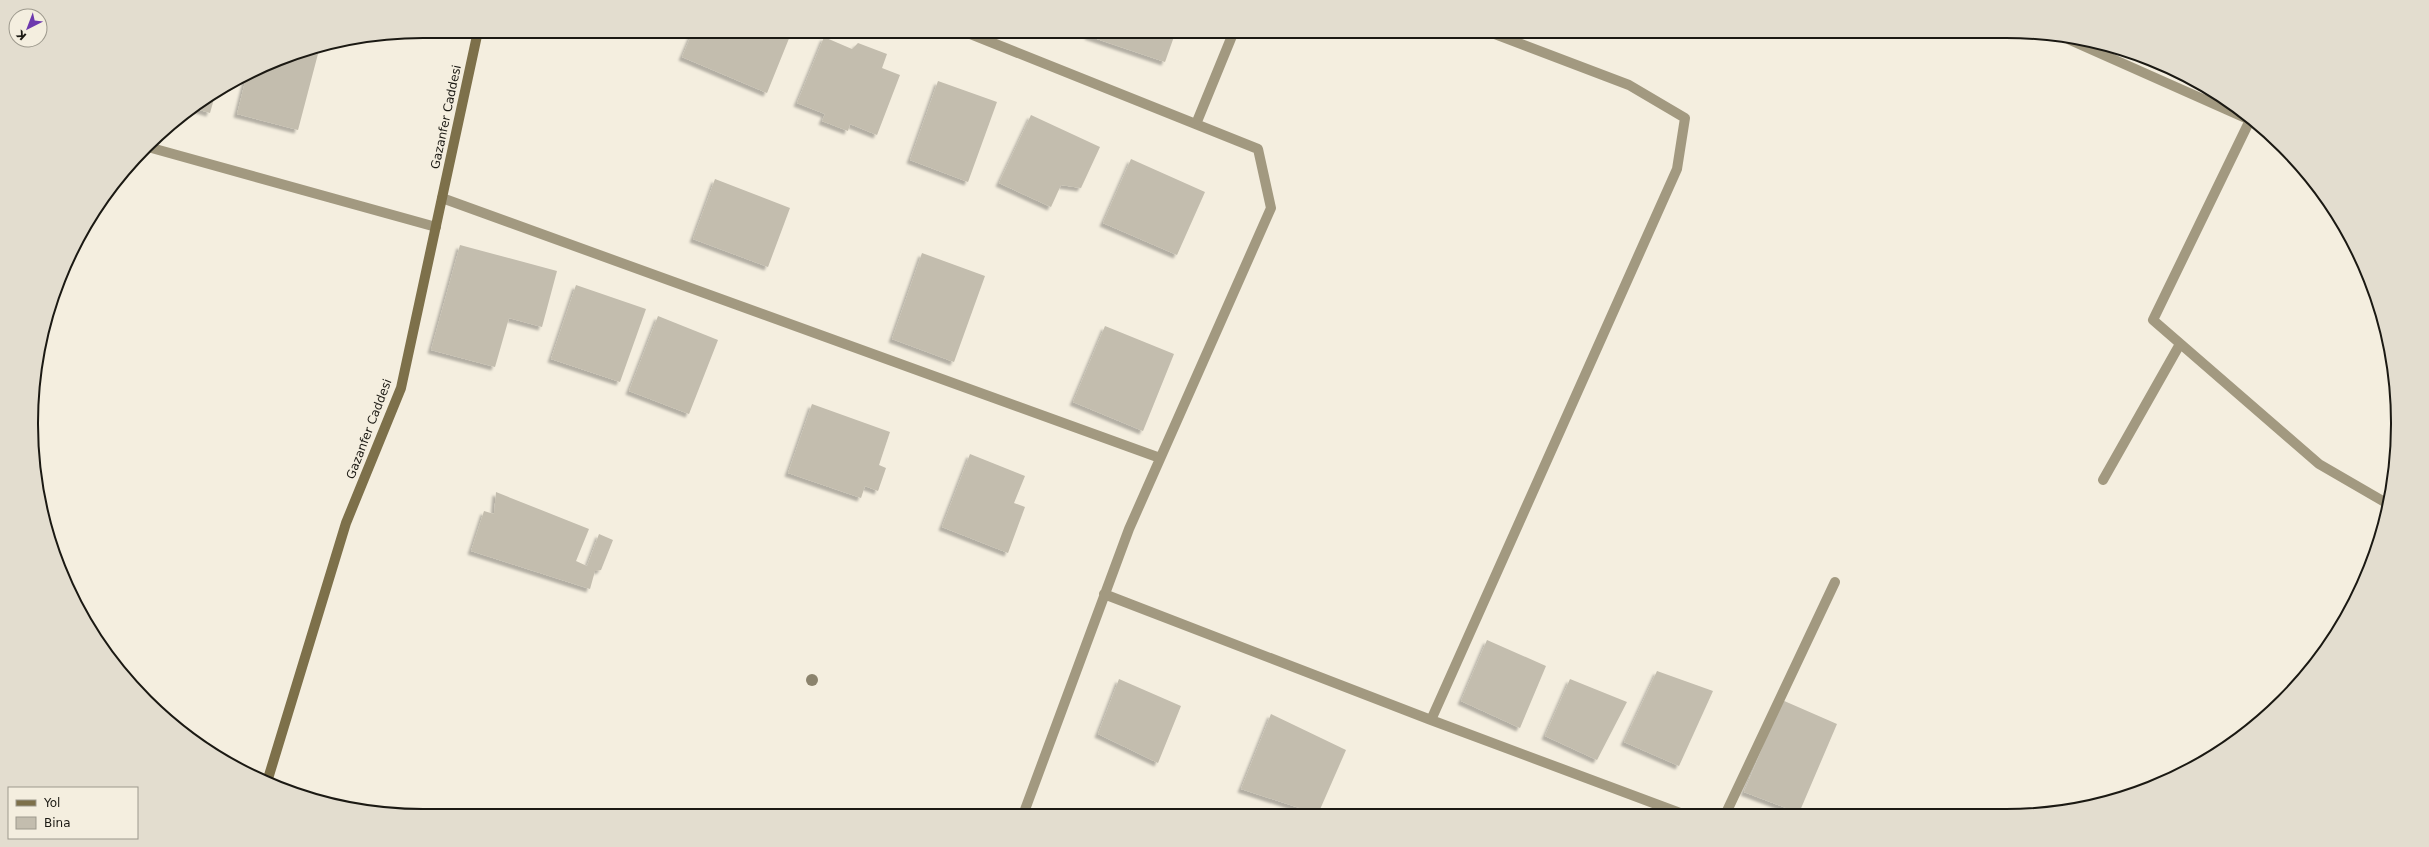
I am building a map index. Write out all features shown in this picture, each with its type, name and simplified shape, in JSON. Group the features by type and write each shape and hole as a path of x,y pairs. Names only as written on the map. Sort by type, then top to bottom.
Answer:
{"street":[{"name":"Gazanfer Caddesi","path":"269,776 346,523 401,388 476,38"},
{"path":"981,38 1258,149 1271,208 1129,529 1024,809"},
{"path":"1196,124 1231,38"},
{"path":"1431,720 1677,169 1685,118 1629,85 1505,38"},
{"path":"2082,45 2228,109"},
{"path":"2248,125 2152,320 2319,464 2383,501"},
{"path":"154,149 436,227"},
{"path":"442,198 1160,458"},
{"path":"2103,480 2180,344"},
{"path":"1728,809 1835,582"},
{"path":"1104,594 1431,720 1669,809"}],"building":[{"path":"690,38 789,38 767,93 682,57"},
{"path":"824,38 852,49 858,43 887,54 882,68 900,75 877,135 850,124 848,131 822,121 825,114 797,103"},
{"path":"1094,38 1174,38 1165,62"},
{"path":"318,53 298,130 237,114 245,82 276,67"},
{"path":"938,81 997,102 968,182 910,160"},
{"path":"214,100 210,113 200,110"},
{"path":"1031,115 1100,147 1081,188 1061,185 1051,207 999,183"},
{"path":"1131,159 1205,192 1177,255 1103,223"},
{"path":"715,179 790,208 768,267 693,239"},
{"path":"460,245 557,271 542,327 509,318 495,367 431,350"},
{"path":"922,253 985,276 954,362 892,339"},
{"path":"576,285 646,309 620,382 551,359"},
{"path":"658,316 718,340 689,414 629,391"},
{"path":"1105,326 1174,354 1143,431 1073,402"},
{"path":"812,404 890,432 879,465 886,468 878,491 865,486 861,498 788,473"},
{"path":"970,454 1025,476 1014,503 1025,507 1008,553 942,527"},
{"path":"496,492 589,529 576,561 587,566 599,534 613,540 601,570 595,571 590,589 471,551 484,511 494,514"},
{"path":"1487,640 1546,666 1520,728 1461,701"},
{"path":"1657,671 1713,691 1679,766 1624,742"},
{"path":"1119,679 1181,706 1158,763 1098,734"},
{"path":"1570,679 1627,702 1597,760 1545,736"},
{"path":"1782,700 1837,724 1801,809 1789,809 1744,792"},
{"path":"1271,714 1346,750 1320,809 1303,809 1241,789"}]}
